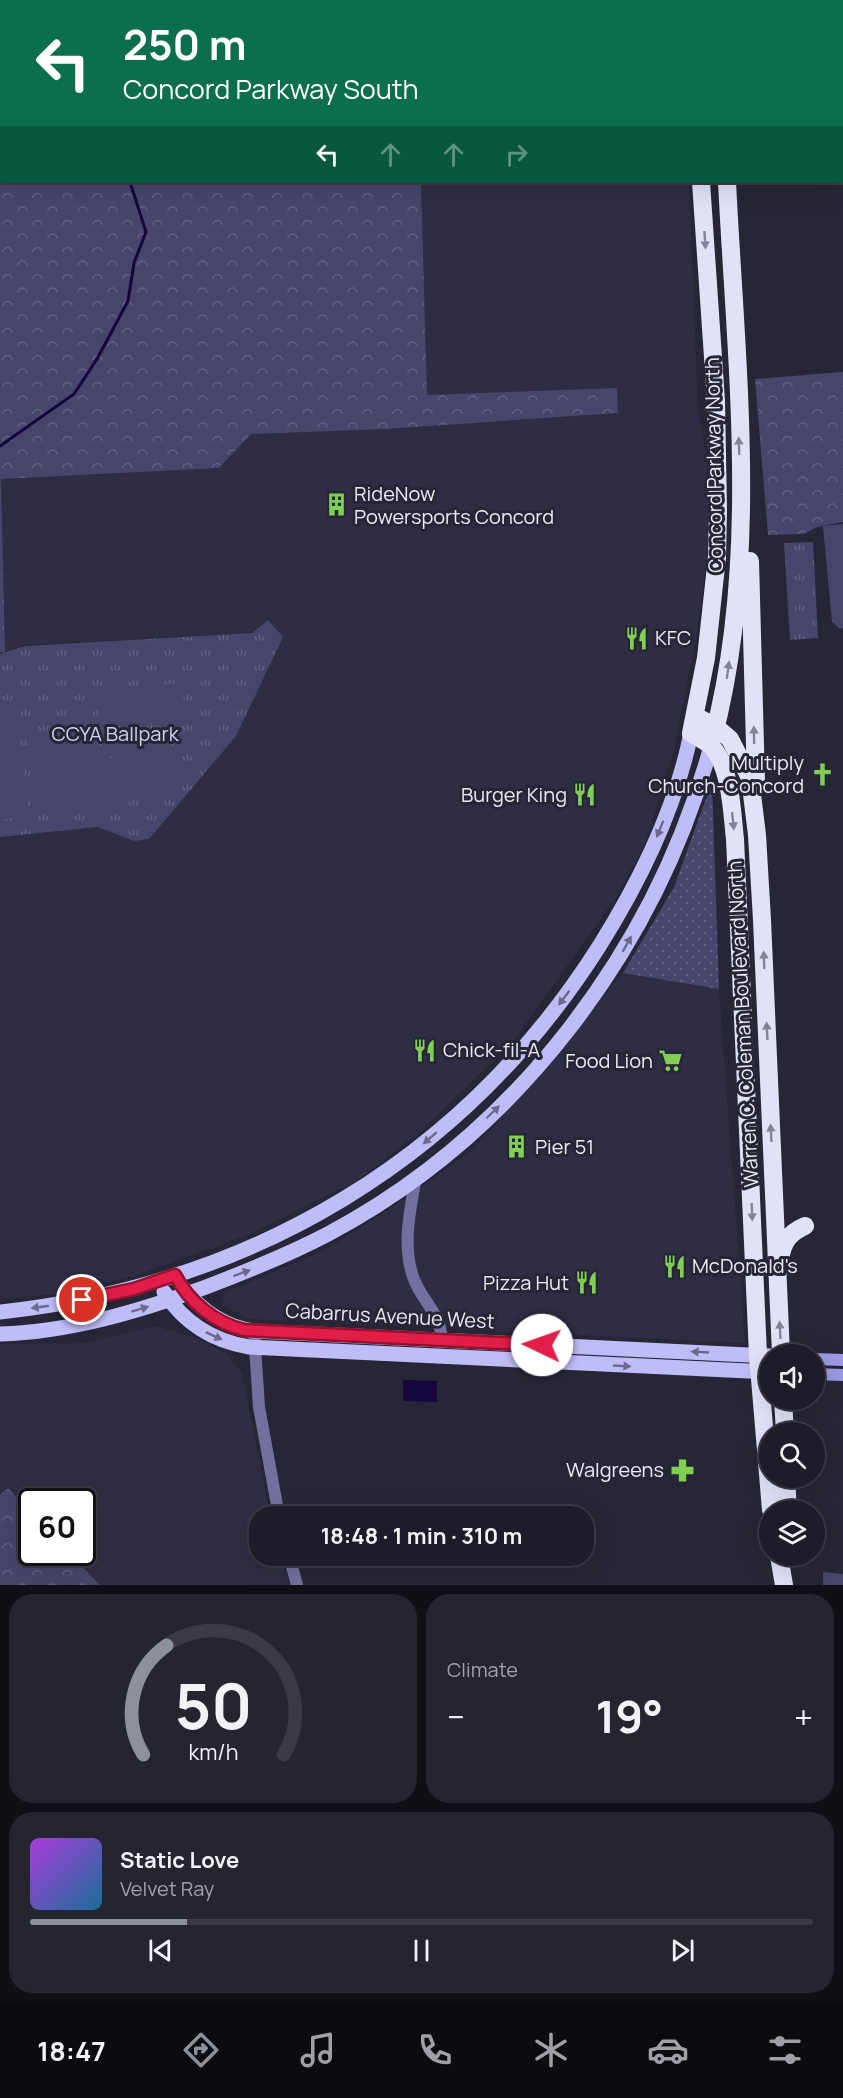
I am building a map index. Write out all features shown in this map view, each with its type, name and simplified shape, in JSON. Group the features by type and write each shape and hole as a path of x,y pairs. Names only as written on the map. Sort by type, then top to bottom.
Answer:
{"highway":[{"name":"Concord Parkway North","path":"693,724 706,658 717,557 716,401 701,183"},
{"path":"719,183 730,236"},
{"name":"Concord Parkway North","path":"711,746 727,679 735,622 741,505 728,183"},
{"path":"712,343 735,341"},
{"path":"741,505 750,543 757,835"},
{"path":"693,724 711,746"},
{"name":"Warren C. Coleman Boulevard North","path":"693,724 716,727 730,739 750,778 757,835 781,1344"},
{"name":"Warren C. Coleman Boulevard North","path":"711,746 719,758 731,805 763,1344"},
{"path":"743,1001 765,1000"},
{"path":"774,1200 784,1219 805,1226 795,1230 782,1247 778,1276"},
{"name":"Warren C. Coleman Boulevard North","path":"766,1410 771,1500"},
{"path":"781,1566 784,1585"},
{"path":"790,1566 790,1585"}],"main road":[{"path":"0,1312 82,1300 159,1281 236,1254 288,1232 389,1169 472,1102 532,1041 581,975 621,911 661,826 693,724"},
{"path":"0,1334 109,1318 188,1294 265,1265 330,1233 393,1194 479,1126 535,1070 580,1015 620,957 677,843 711,746"},
{"name":"Cabarrus Avenue West","path":"175,1275 188,1294 215,1318 238,1328 254,1331 593,1347 759,1364"},
{"name":"Cabarrus Avenue West","path":"159,1281 169,1300 185,1318 199,1329 228,1342 253,1347 461,1358 759,1364"},
{"path":"358,1353 369,1346 432,1347 440,1345 442,1339"},
{"path":"461,1358 463,1353 475,1350 586,1354 593,1347"},
{"path":"825,1359 843,1360"},
{"path":"825,1374 843,1375"}],"street":[{"path":"416,1177 407,1228 411,1268 422,1295 437,1316 442,1339"},
{"path":"393,1194 401,1197 410,1211"},
{"path":"254,1331 253,1347 259,1407 277,1506"},
{"path":"292,1566 297,1585"}],"shaded area":[{"path":"421,183 689,183 698,408 709,472 709,537 697,634 674,749 645,845 615,899 515,1039 419,1133 358,1180 248,1235 134,1276 57,1294 0,1299 0,837 98,827 134,841 268,620 252,633 25,645 5,653 1,479 219,468 251,434 386,429 618,413 616,388 427,396"},
{"path":"623,973 719,989 745,1343 249,1319 222,1305 223,1293 321,1252 393,1207 474,1149"},
{"path":"156,1326 196,1338 226,1353 242,1373 268,1506 249,1506 249,1566 284,1566 290,1585 100,1585 82,1566 96,1566 96,1488 18,1488 18,1499 8,1488 0,1495 0,1344 85,1343"},
{"path":"403,1380 437,1381 437,1402 403,1401"}],"green space":[{"path":"0,183 421,183 427,395 617,388 618,413 386,429 251,434 219,468 1,479 5,653 0,652"},
{"path":"843,372 843,522 817,527 804,534 768,535 755,379"},
{"path":"843,524 843,628 840,629 832,622 823,526"},
{"path":"813,542 818,638 790,640 784,543"},
{"name":"CCYA Ballpark","path":"268,620 283,637 236,736 149,839 134,841 98,827 0,837 0,654 25,646 252,633"},
{"path":"182,683 186,721 101,727 97,690"},
{"path":"14,707 28,808 23,816 0,820 0,711"},
{"path":"164,729 170,736 179,785 175,791 47,816 40,811 28,738 75,732 94,741 111,760 114,751 124,739 138,733"},
{"path":"712,782 719,989 623,973 674,887"},
{"path":"8,1488 18,1499 18,1566 82,1566 100,1585 0,1585 0,1495"},
{"path":"823,1572 843,1574 843,1585 823,1585"}],"waterway":[{"path":"0,446 74,394 97,359 128,301 134,263 146,232 130,183"}],"place":[{"name":"RideNow Powersports Concord","path":"336,505"},
{"name":"KFC","path":"637,638"},
{"name":"Multiply Church-Concord","path":"822,775"},
{"name":"Burger King","path":"585,795"},
{"name":"Chick-fil-A","path":"425,1050"},
{"name":"Food Lion","path":"671,1061"},
{"name":"Pier 51","path":"517,1147"},
{"name":"McDonald's","path":"674,1266"},
{"name":"Pizza Hut","path":"587,1283"},
{"name":"Walgreens","path":"682,1470"}],"route":[{"path":"82,1300 134,1289 175,1275 183,1288 205,1311 224,1323 244,1330 542,1345"}]}
